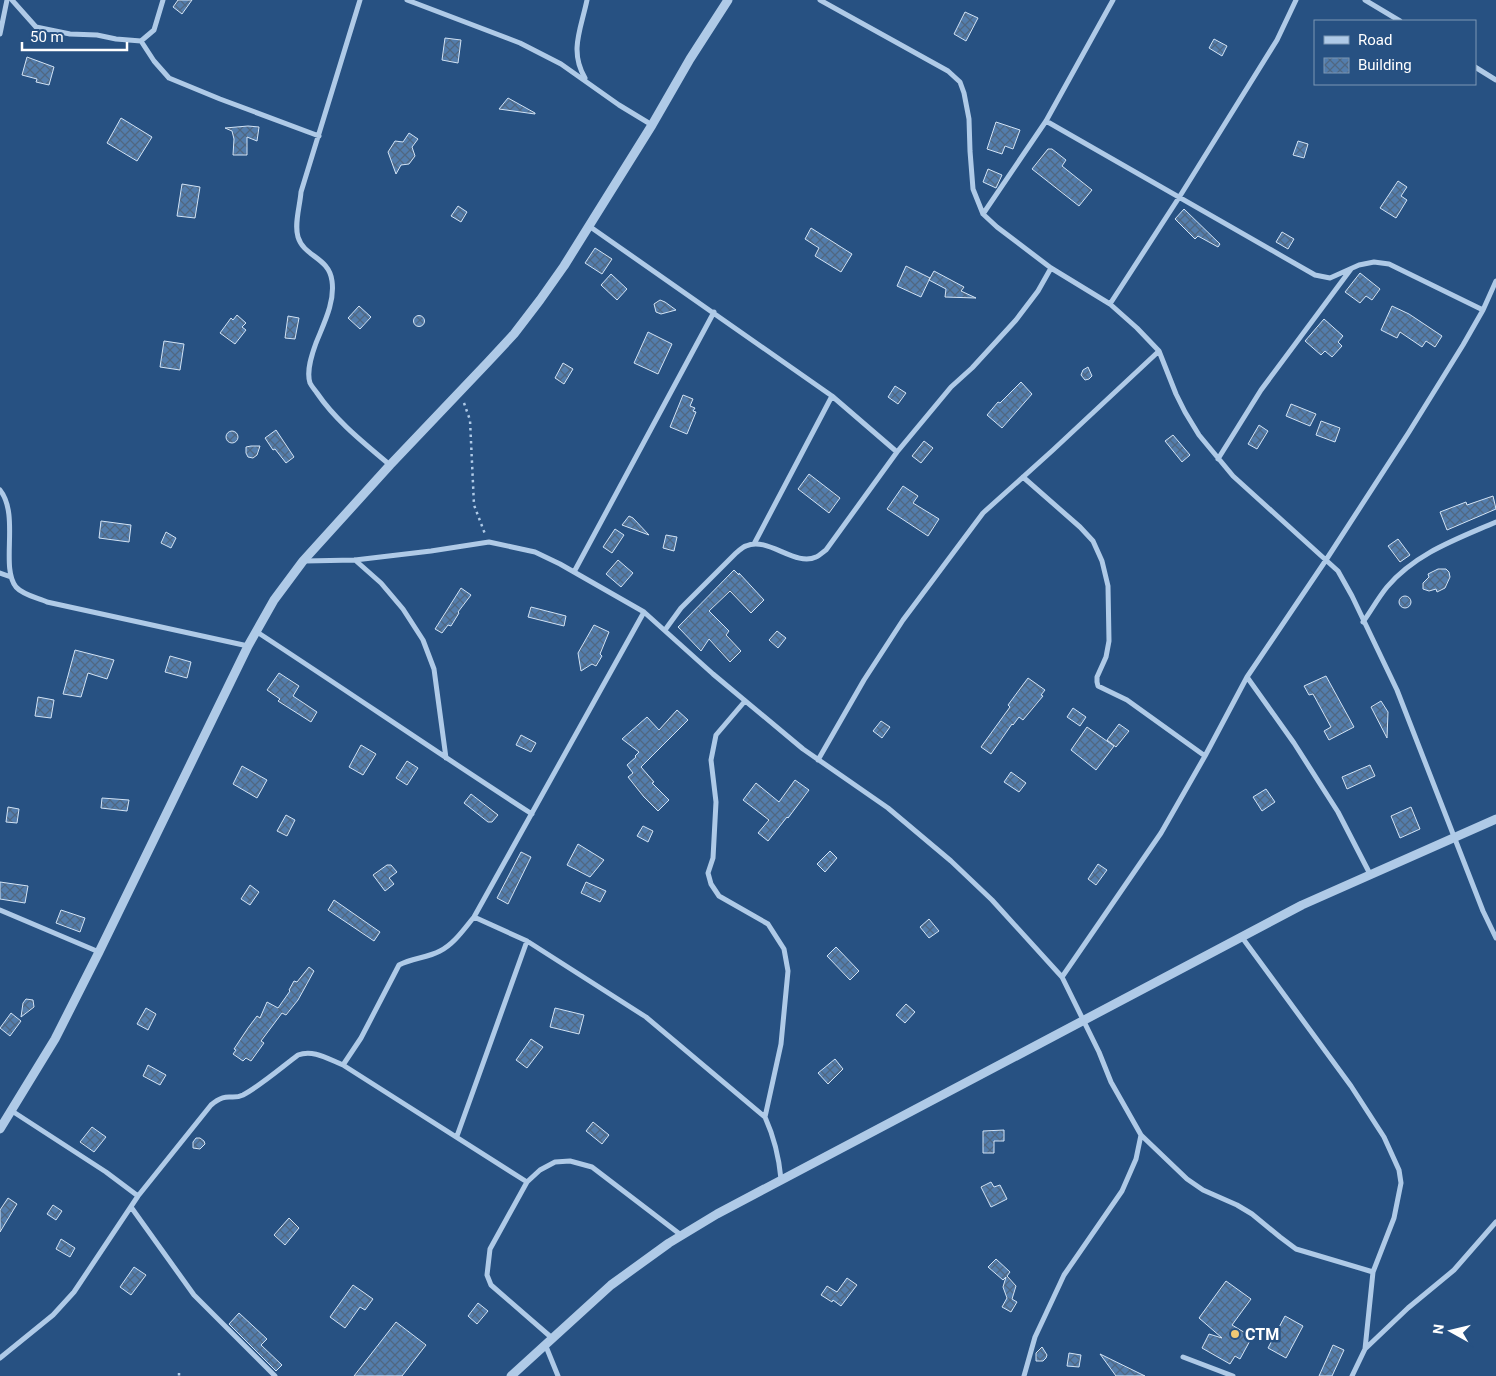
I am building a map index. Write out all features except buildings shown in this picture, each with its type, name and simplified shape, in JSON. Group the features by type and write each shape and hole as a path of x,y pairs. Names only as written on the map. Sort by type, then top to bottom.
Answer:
{"street":[{"path":"0,32 7,0"},
{"path":"12,0 36,27 70,34 98,35 141,41 154,30 160,16 163,0"},
{"path":"360,0 301,192 298,238 308,252 320,259 328,267 332,280 332,293 327,319 310,363 310,383 322,401 350,431 390,465"},
{"path":"406,0 520,43 561,64 619,106 652,125"},
{"path":"587,0 576,50 578,66 587,81"},
{"path":"0,1129 55,1039 248,646 274,600 303,561 390,465 514,334 540,300 652,125 690,59 728,0"},
{"path":"820,0 948,71 960,82 969,119 973,188 982,214 997,228 1051,268 1110,304 1137,328 1159,351 1185,412 1218,459 1233,476 1338,571 1397,690 1483,911 1496,938"},
{"path":"982,214 1046,121 1113,0"},
{"path":"1110,304 1277,40 1296,0"},
{"path":"1365,0 1398,20"},
{"path":"141,41 154,61 169,78 319,136"},
{"path":"1476,68 1496,80"},
{"path":"1046,121 1315,275 1330,278 1359,265 1374,262 1389,264 1484,310"},
{"path":"588,226 832,396 897,452"},
{"path":"666,630 681,608 736,553 746,546 754,544 774,548 792,556 807,559 816,558 826,550 897,452 952,387 979,361 1016,320 1038,291 1051,268"},
{"path":"1218,459 1261,390 1351,268"},
{"path":"1062,977 1161,833 1247,677 1326,560 1434,392 1484,310 1496,281"},
{"path":"574,572 714,312"},
{"path":"818,760 864,680 903,620 983,513 1159,351"},
{"path":"754,544 832,396"},
{"path":"1024,477 1080,527 1093,541 1102,561 1108,586 1109,641 1106,657 1097,677 1098,686 1128,700 1205,756"},
{"path":"0,490 6,499 9,510 11,577 17,588 26,594 48,602 248,646"},
{"path":"1363,622 1388,587 1420,557 1440,546 1496,522"},
{"path":"303,561 355,560 489,542 535,552 644,612 713,674 818,760 888,808 951,861 992,900 1062,977 1112,1082 1141,1135 1187,1179 1203,1190 1252,1214 1296,1249 1373,1272"},
{"path":"355,560 381,583 403,609 423,640 434,668 446,758"},
{"path":"0,573 11,577"},
{"path":"343,1064 361,1038 399,965 407,960 440,951 452,943 474,917 644,612"},
{"path":"257,632 532,814"},
{"path":"1247,677 1294,743 1333,804 1370,874"},
{"path":"745,701 716,735 711,760 716,802 712,858 708,873 711,884 719,896 768,924 784,949 788,971 781,1044 765,1117"},
{"path":"511,1376 611,1285 716,1214 1302,905 1496,819"},
{"path":"0,910 99,952"},
{"path":"474,917 527,941 646,1017 765,1117 772,1132 779,1160 781,1179"},
{"path":"1241,936 1350,1086 1384,1137 1399,1170 1401,1183 1394,1218 1373,1272 1365,1349 1352,1376"},
{"path":"457,1136 527,941"},
{"path":"0,1358 53,1315 74,1292 138,1196 217,1099 242,1095 298,1055 306,1052 315,1053 343,1064 527,1182"},
{"path":"12,1111 106,1172 138,1196"},
{"path":"1024,1376 1042,1320 1064,1275 1122,1190 1136,1159 1141,1135"},
{"path":"552,1338 491,1285 487,1275 490,1249 527,1182 540,1170 555,1162 570,1161 592,1167 681,1236"},
{"path":"132,1207 194,1295 275,1376"},
{"path":"1365,1349 1408,1308 1454,1270 1496,1222"},
{"path":"545,1344 558,1376"},
{"path":"1183,1357 1233,1376"}],"path":[{"path":"458,394 463,399 470,420 474,506 489,542"}],"place":[{"name":"CTM","path":"1235,1334"}]}
